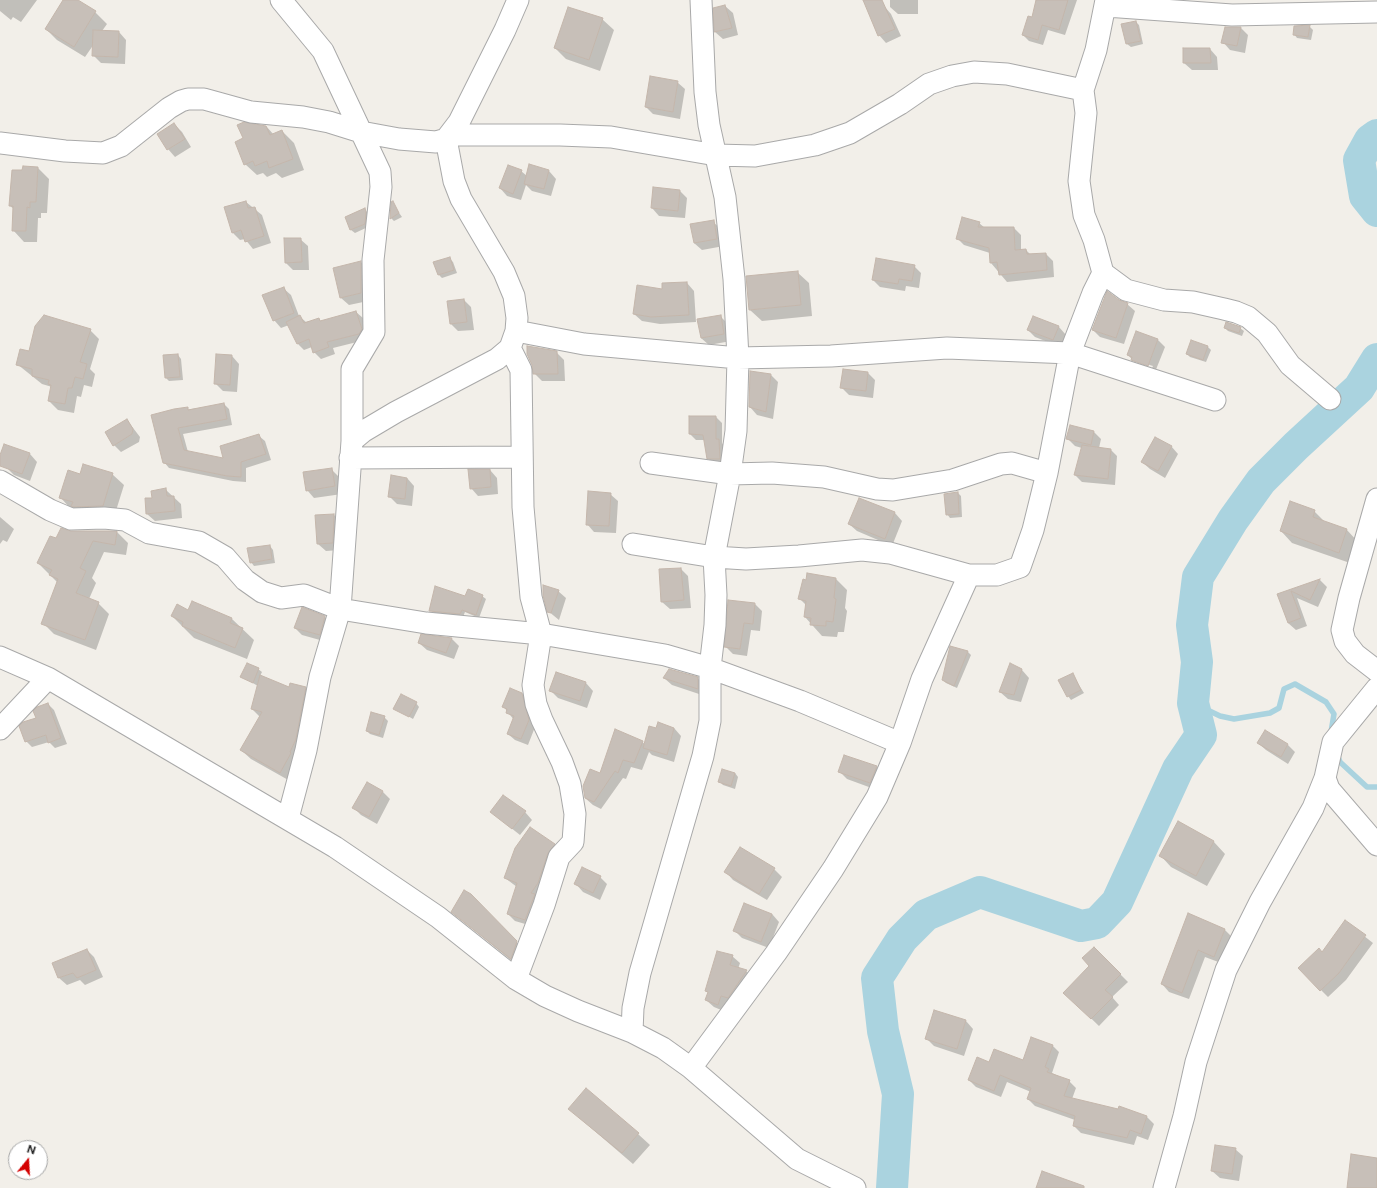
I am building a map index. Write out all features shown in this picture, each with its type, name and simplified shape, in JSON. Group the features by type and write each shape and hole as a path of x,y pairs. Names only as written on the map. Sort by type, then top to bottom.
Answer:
{"street":[{"path":"281,0 323,51 380,172 381,187 373,260 374,332 352,369 351,449 340,609 320,676 306,750 288,818"},
{"path":"516,979 544,905 559,857 573,842 575,814 570,784 562,762 536,704 533,685 541,634 531,597 523,507 521,457 521,370 513,339 517,318 514,296 504,272 461,199 454,181 449,136 505,30 518,0"},
{"path":"632,1032 633,1008 640,974 703,756 710,720 710,668 715,625 714,557 730,474 736,432 738,358 730,232 705,92 701,0"},
{"path":"1330,399 1290,365 1267,333 1248,317 1224,308 1194,302 1164,300 1126,290 1103,272 1081,202 1079,181 1086,114 1083,90 1096,50 1106,3 1232,15 1377,12"},
{"path":"0,144 65,151 104,153 121,146 169,108 181,101 188,99 204,99 251,112 303,117 329,122 361,132 412,142 436,142 449,136 461,135 560,135 611,137 716,155 755,156 815,145 843,135 900,104 929,84 952,76 974,72 1007,74 1083,90"},
{"path":"633,544 714,557 746,558 799,556 862,550 890,552 969,575 997,575 1020,567 1033,530 1047,473 1070,353 1103,272"},
{"path":"351,449 364,431 396,412 497,360 513,339"},
{"path":"513,339 738,358 831,356 947,348 1070,353 1215,400"},
{"path":"351,449 521,457"},
{"path":"651,463 730,474 772,473 824,477 877,489 893,490 953,480 1001,464 1012,463 1047,473"},
{"path":"0,481 50,510 71,519 104,518 125,520 149,533 199,542 225,557 245,580 262,592 281,598 304,595 340,609 426,622 541,634 665,655 710,668 800,701 900,743"},
{"path":"1377,499 1349,598 1342,630 1345,641 1355,654 1377,672"},
{"path":"691,1068 776,953 833,869 877,797 900,743 922,680 969,575"},
{"path":"0,657 48,678 335,847 438,917 516,979 545,996 578,1011 632,1032 663,1048 691,1068 797,1159 855,1188"},
{"path":"0,730 48,678"},
{"path":"1164,1188 1184,1116 1196,1062 1226,970 1260,902 1313,808 1325,778 1333,742 1377,688"},
{"path":"1325,778 1328,789 1377,845"}],"building":[{"path":"63,0 78,0 96,11 74,47 45,29"},
{"path":"863,0 882,0 895,29 878,36"},
{"path":"1036,0 1068,0 1059,30 1042,25 1038,40 1022,35 1028,16 1032,17"},
{"path":"725,5 732,28 714,32 713,8"},
{"path":"568,7 603,18 589,60 554,48"},
{"path":"1136,21 1141,41 1126,44 1121,24"},
{"path":"1310,25 1308,37 1293,35 1294,26"},
{"path":"1225,27 1241,27 1237,46 1221,43"},
{"path":"93,30 119,31 118,57 92,56"},
{"path":"1183,48 1210,48 1211,63 1183,63"},
{"path":"650,76 678,81 673,112 645,107"},
{"path":"244,122 266,126 270,135 282,130 293,159 269,168 267,161 255,166 253,161 244,165 235,142 243,138 237,125"},
{"path":"174,123 185,139 167,150 157,134"},
{"path":"529,164 549,170 544,189 524,184"},
{"path":"508,165 522,170 513,194 499,188"},
{"path":"23,166 38,167 36,202 30,202 30,208 27,207 26,231 12,231 13,206 9,206 12,170 22,170"},
{"path":"653,187 680,190 678,211 651,208"},
{"path":"246,201 248,208 255,207 264,236 245,242 241,230 232,233 224,207"},
{"path":"393,201 399,213 390,219 391,202"},
{"path":"365,208 365,224 350,230 345,217"},
{"path":"962,217 980,222 978,227 1014,227 1015,250 1026,249 1027,254 1046,253 1047,270 999,275 997,262 990,263 989,248 956,239"},
{"path":"714,220 717,239 694,243 690,224"},
{"path":"284,238 301,238 302,262 285,263"},
{"path":"450,257 454,270 438,275 433,262"},
{"path":"876,258 915,265 912,281 899,279 898,284 872,280"},
{"path":"361,261 361,293 340,298 333,268"},
{"path":"798,271 801,305 749,310 746,276"},
{"path":"687,282 689,315 651,317 633,314 637,285 662,289 662,283"},
{"path":"284,287 294,313 273,321 262,295"},
{"path":"1107,291 1119,300 1128,303 1116,338 1092,330"},
{"path":"464,299 467,322 450,324 447,301"},
{"path":"356,311 362,329 359,334 327,342 329,347 313,353 309,339 297,344 286,322 300,315 304,323 319,318 320,321"},
{"path":"44,315 91,329 80,362 87,364 83,379 75,377 72,388 68,388 65,404 48,401 51,385 48,384 49,380 32,376 32,369 16,365 20,349 29,351 35,326"},
{"path":"721,315 724,334 701,338 697,319"},
{"path":"1033,316 1059,326 1053,340 1027,330"},
{"path":"1226,322 1241,327 1239,333 1224,328"},
{"path":"1136,331 1158,339 1148,366 1131,360 1132,357 1127,355"},
{"path":"1191,340 1208,346 1203,360 1186,354"},
{"path":"527,346 557,351 558,374 533,374 532,365 527,354"},
{"path":"178,354 180,377 165,378 163,355"},
{"path":"216,354 232,355 230,385 214,384"},
{"path":"843,369 868,372 866,391 840,388"},
{"path":"750,371 771,374 766,412 749,407"},
{"path":"224,403 227,419 178,428 184,450 223,458 220,446 259,434 266,454 241,462 241,477 227,476 163,463 151,415 174,409 188,407 188,410"},
{"path":"689,416 716,416 716,439 719,439 720,459 707,459 703,435 689,434"},
{"path":"127,419 133,429 132,434 113,446 105,432"},
{"path":"1070,425 1094,431 1091,445 1066,439"},
{"path":"1155,437 1172,446 1158,471 1141,462"},
{"path":"4,444 30,453 22,474 0,466 0,455"},
{"path":"1082,445 1111,449 1108,479 1074,475"},
{"path":"83,464 113,473 103,506 73,507 71,506 73,502 59,498 68,470 80,474"},
{"path":"332,468 335,486 306,491 303,472"},
{"path":"468,469 490,469 491,487 470,489"},
{"path":"391,475 407,478 405,499 388,497"},
{"path":"166,488 167,496 174,496 175,511 146,514 145,498 152,498 151,491"},
{"path":"588,491 611,493 609,526 586,525"},
{"path":"958,492 959,514 946,515 944,494"},
{"path":"859,498 895,512 885,539 848,524"},
{"path":"1290,501 1315,510 1313,517 1347,529 1339,553 1280,531"},
{"path":"334,514 333,543 317,544 315,515"},
{"path":"61,528 71,531 117,531 115,545 93,541 80,568 86,571 76,593 99,602 85,640 41,624 58,579 49,575 52,570 37,563 50,536 56,538"},
{"path":"270,545 272,559 250,563 247,548"},
{"path":"681,568 684,600 661,602 659,569"},
{"path":"807,573 836,578 834,598 836,599 833,622 826,621 826,626 810,625 811,618 804,617 806,601 798,599 803,579 806,580"},
{"path":"1320,579 1310,600 1291,591 1301,618 1288,623 1277,594"},
{"path":"543,585 559,590 551,613 547,612 543,595"},
{"path":"435,586 465,596 468,589 483,595 476,615 462,610 460,614 429,611"},
{"path":"728,600 755,603 753,624 744,623 740,649 724,647"},
{"path":"192,601 232,618 230,623 243,628 235,648 182,626 183,622 171,616 177,604 188,610"},
{"path":"302,607 325,616 320,635 294,628"},
{"path":"421,634 452,638 446,653 418,643"},
{"path":"950,646 968,651 954,686 942,680"},
{"path":"247,663 259,668 253,683 240,677"},
{"path":"1010,663 1022,669 1014,695 999,692"},
{"path":"669,669 698,677 698,689 663,678"},
{"path":"556,672 586,682 580,701 549,691"},
{"path":"1073,673 1081,690 1067,697 1058,680"},
{"path":"260,675 289,687 290,683 306,687 296,739 290,752 291,753 280,773 240,750 262,712 251,709"},
{"path":"510,688 522,693 529,720 521,739 507,734 514,716 506,713 507,709 502,707"},
{"path":"401,694 417,702 409,717 393,709"},
{"path":"48,703 61,738 48,743 46,735 25,742 19,726 23,722 36,718 33,711 37,707"},
{"path":"371,712 385,716 379,735 366,731"},
{"path":"658,722 674,728 667,755 643,748 649,726 656,728"},
{"path":"615,729 643,741 634,763 623,760 618,773 615,771 594,802 585,798 583,786 590,769 600,773"},
{"path":"1265,730 1288,744 1281,757 1257,743"},
{"path":"844,755 877,766 870,783 838,772"},
{"path":"722,769 735,773 731,786 718,782"},
{"path":"367,782 383,791 369,817 352,808"},
{"path":"503,795 526,811 512,829 490,812"},
{"path":"1178,821 1214,841 1196,876 1159,856"},
{"path":"530,827 555,844 548,853 538,883 531,893 535,894 525,920 507,914 517,883 504,878 515,848"},
{"path":"740,847 775,868 759,894 724,872"},
{"path":"582,867 601,876 593,893 574,884"},
{"path":"464,890 471,894 517,941 511,959 451,912"},
{"path":"744,903 772,914 761,942 733,931"},
{"path":"1188,913 1225,929 1214,957 1198,950 1182,993 1161,984"},
{"path":"1345,920 1366,935 1339,973 1320,991 1298,968 1319,948 1322,952"},
{"path":"1094,947 1121,974 1105,990 1113,997 1091,1019 1063,993 1089,966 1082,958"},
{"path":"87,949 96,970 77,978 73,973 58,978 52,963"},
{"path":"717,951 733,955 730,965 747,970 728,998 721,996 718,1005 705,1000 708,992 705,991"},
{"path":"934,1010 966,1020 957,1049 925,1039"},
{"path":"1031,1037 1053,1045 1045,1067 1049,1069 1047,1072 1070,1080 1064,1096 1118,1109 1119,1106 1147,1116 1141,1134 1130,1130 1127,1138 1073,1126 1075,1116 1027,1099 1031,1088 1000,1075 994,1091 968,1080 977,1057 989,1062 994,1049 1023,1060"},
{"path":"586,1088 639,1133 622,1153 568,1109"},
{"path":"1215,1145 1236,1148 1232,1174 1211,1171"},
{"path":"1351,1154 1377,1158 1377,1188 1347,1188"},
{"path":"1042,1171 1084,1186 1084,1188 1036,1188"}],"waterway":[{"path":"1377,135 1370,140 1359,160 1365,196 1377,211"},
{"path":"892,1188 898,1094 883,1031 877,978 902,939 926,915 980,892 1081,926 1097,923 1117,902 1178,769 1201,735 1193,703 1197,662 1192,625 1198,577 1233,520 1261,481 1296,446 1359,388 1377,359"},
{"path":"1193,703 1220,716 1234,719 1270,713 1279,708 1284,689 1295,684 1326,702 1334,714 1331,732"},
{"path":"1337,754 1340,762 1367,787 1377,787"}]}
